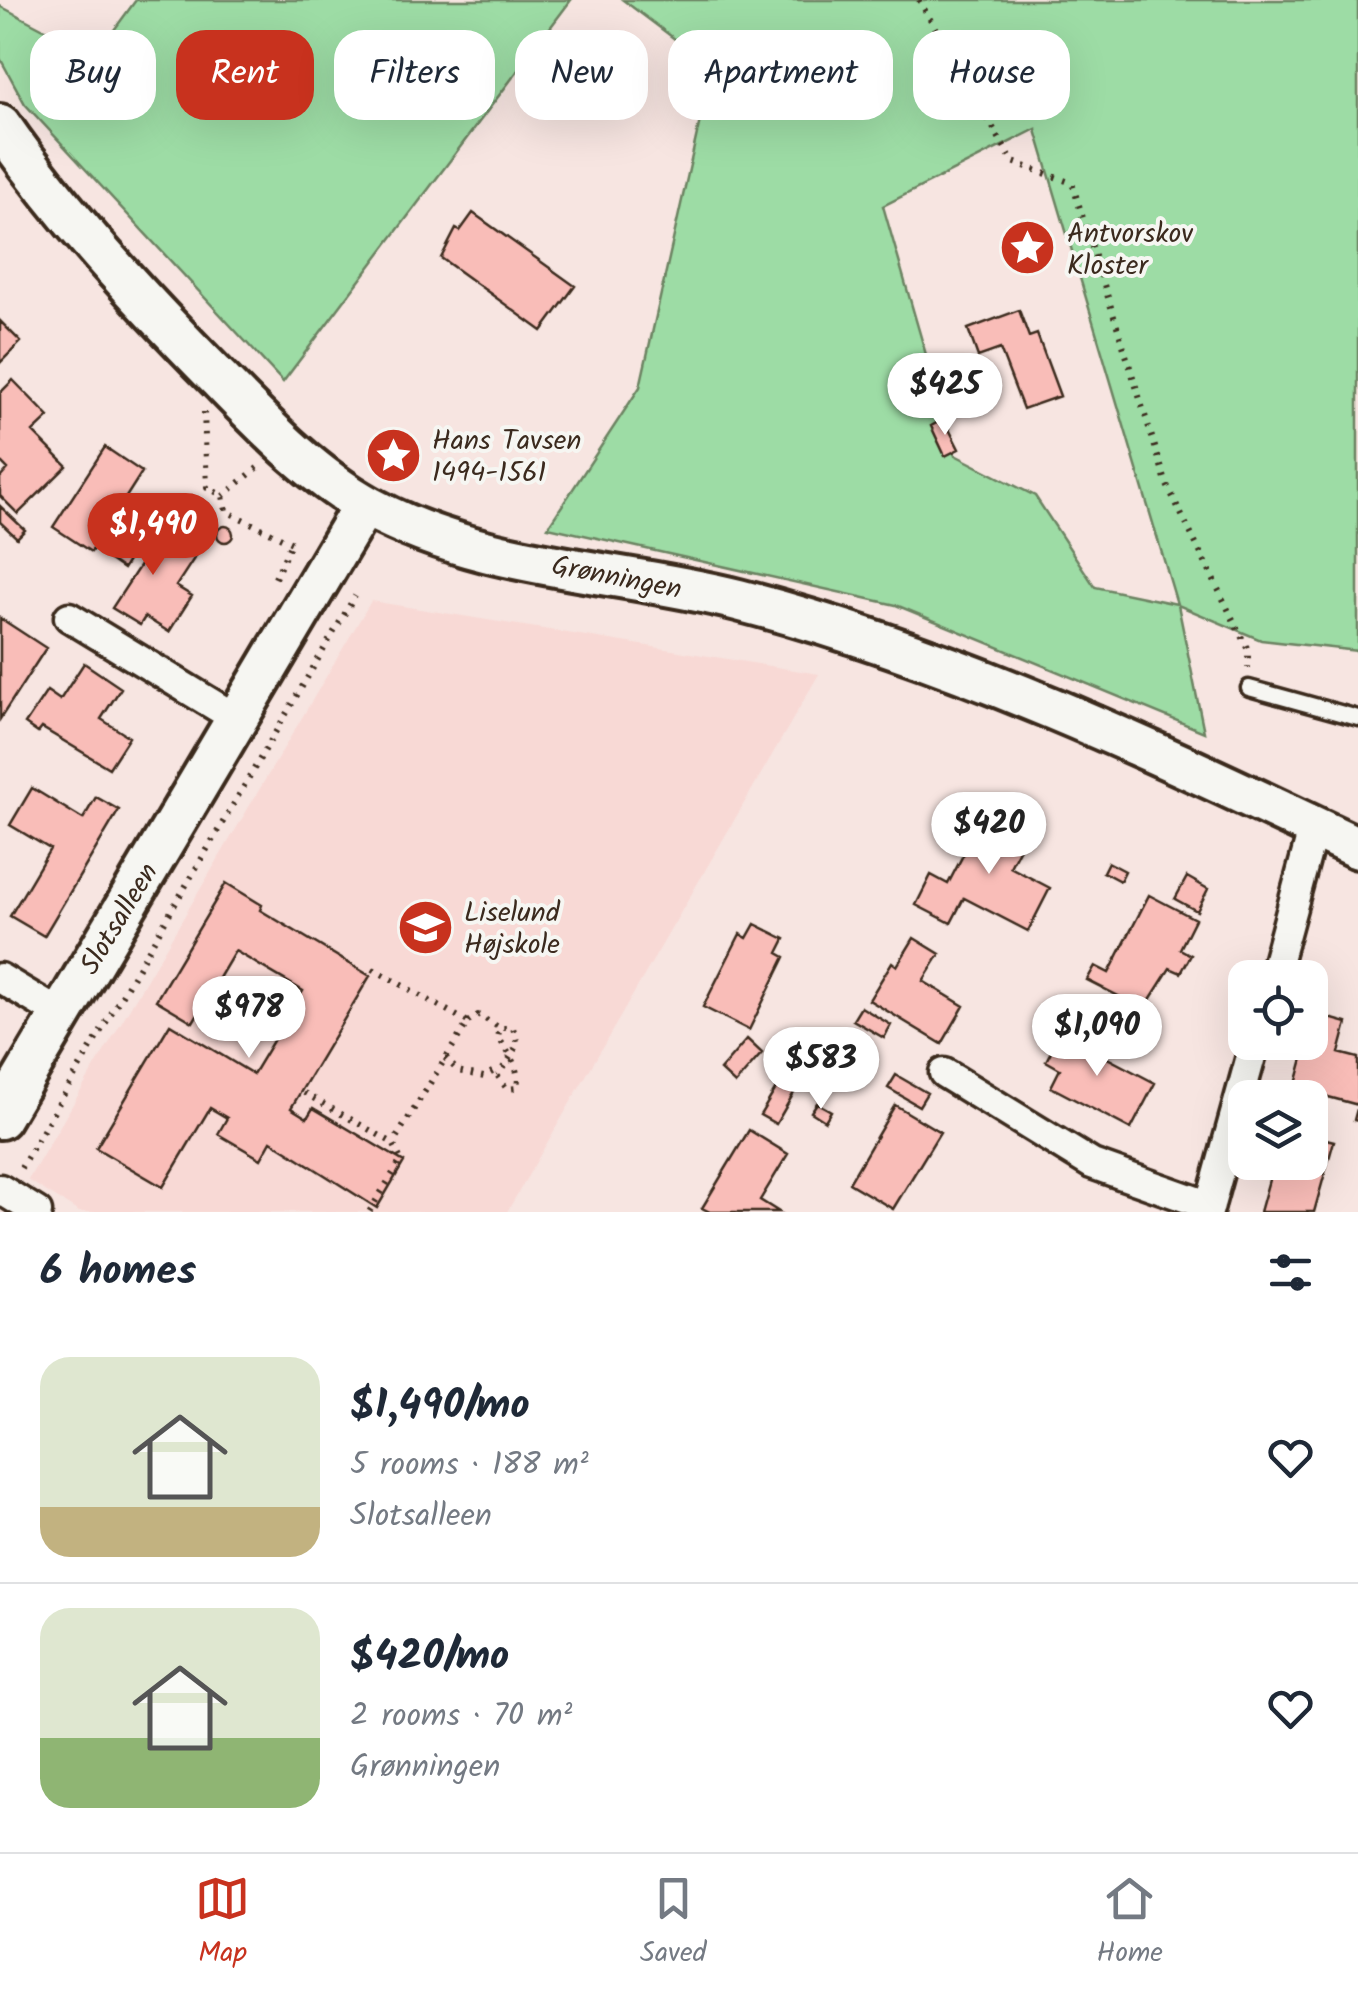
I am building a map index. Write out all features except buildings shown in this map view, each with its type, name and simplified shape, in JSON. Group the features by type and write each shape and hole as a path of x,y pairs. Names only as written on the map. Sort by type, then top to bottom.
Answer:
{"main road":[{"name":"Grønningen","path":"0,125 48,194 223,384 285,445 364,505 407,526 470,548 736,600 860,636 1006,686 1358,848"},
{"name":"Slotsalleen","path":"0,1118 364,505"}],"street":[{"path":"69,617 236,719"},
{"path":"1278,960 1314,826"},
{"path":"0,978 60,1014"},
{"path":"944,1073 1092,1164 1209,1209 1250,1060"},
{"path":"3,1191 37,1212"}],"lane":[{"path":"1249,688 1358,718"}],"path":[{"path":"919,0 1013,162 1072,183 1167,485 1248,650 1249,688"},
{"path":"223,384 204,412 207,487 223,496 226,510 330,562"},
{"path":"223,496 285,445"},
{"path":"3,1191 357,594"},
{"path":"373,969 468,1022"},
{"path":"393,1143 468,1022 478,1015 500,1028 513,1028 518,1034 498,1076"},
{"path":"445,1058 458,1071 484,1077 494,1071 507,1089 517,1088 520,1078 498,1037 500,1028"},
{"path":"304,1093 393,1143 401,1160 368,1212"}],"shaded area":[{"name":"Liselund Højskole","path":"371,601 819,674 507,1212 79,1212 28,1180"}],"green space":[{"path":"136,0 571,0 548,30 515,30 515,74 495,101 495,30 334,30 334,120 481,120 283,382 40,120 156,120 156,30 114,30"},
{"path":"623,0 1358,0 1358,651 1261,640 1178,605 1204,732 896,605 548,527 640,387 700,120 893,120 893,30 668,30 668,34","holes":["1036,129 1177,604 1095,587 1035,496 955,455 883,206"]},
{"path":"0,6 46,30 30,30 30,109 0,58"}],"place":[{"name":"Antvorskov Kloster","path":"1028,248"},
{"name":"Hans Tavsen 1494-1561","path":"393,455"},
{"name":"Liselund Højskole","path":"425,927"}]}
